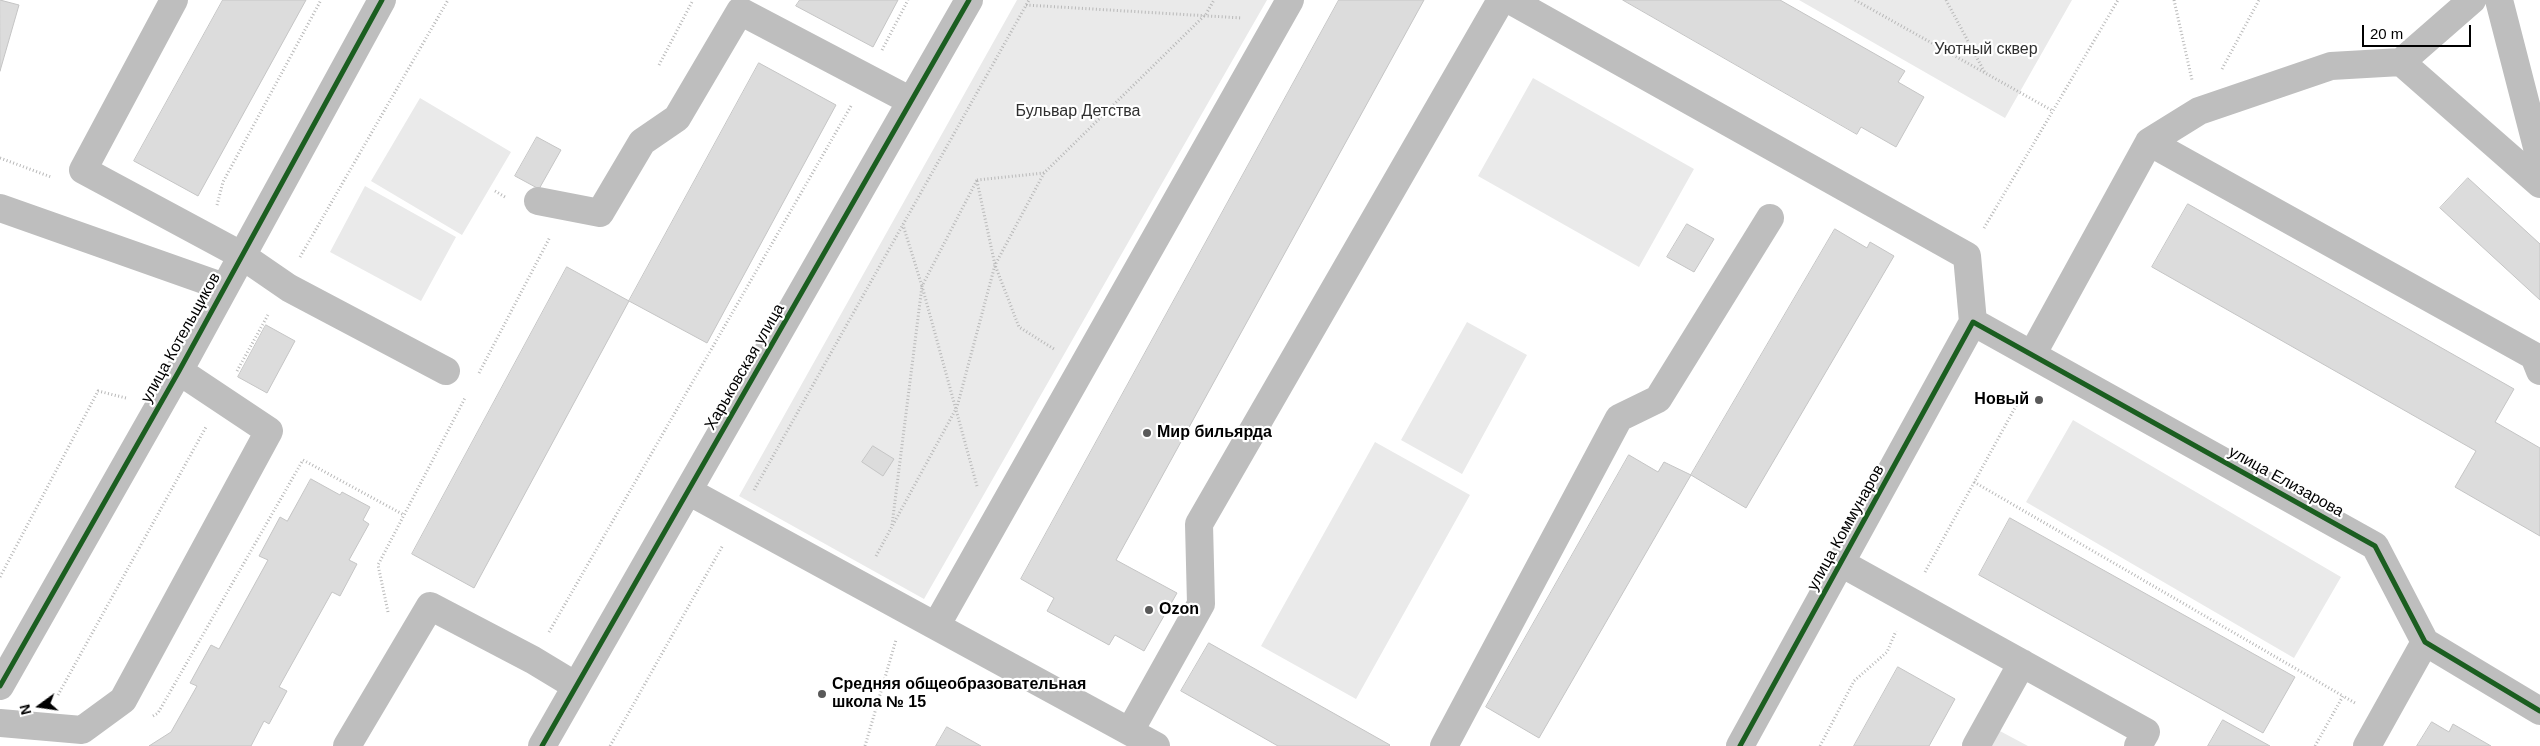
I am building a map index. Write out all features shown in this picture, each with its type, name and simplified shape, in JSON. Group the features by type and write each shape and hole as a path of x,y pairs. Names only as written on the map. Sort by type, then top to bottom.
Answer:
{"street":[{"path":"174,0 83,170 241,255 289,288 446,371"},
{"name":"улица Котельщиков","path":"0,686 179,371 382,0"},
{"name":"Харьковская улица","path":"542,746 969,0"},
{"path":"1130,731 1201,604 1199,524 1501,0"},
{"path":"1510,0 1967,256 1973,322"},
{"path":"2032,355 2149,142 2199,111 2331,66 2401,62 2472,0"},
{"path":"2499,0 2540,159"},
{"path":"538,201 600,213 642,142 677,118 743,6 867,78 911,101"},
{"path":"936,626 1284,11"},
{"path":"2401,62 2540,184"},
{"path":"2149,142 2534,356 2540,371"},
{"path":"0,208 224,287"},
{"path":"1444,746 1619,418 1658,399 1770,218"},
{"name":"улица Елизарова","path":"1973,322 2375,546 2425,642"},
{"name":"улица Коммунаров","path":"1740,746 1973,322"},
{"path":"0,723 82,730 123,700 269,431 179,371"},
{"path":"688,491 1156,746"},
{"path":"1841,563 2146,732 2138,746"},
{"path":"347,746 430,606 533,660 576,686"},
{"path":"2367,746 2425,642 2540,711"},
{"path":"1976,746 2022,663"}],"path":[{"path":"659,65 693,0"},
{"path":"533,660 867,78 908,0"},
{"path":"610,746 1029,0"},
{"path":"860,585 957,407 995,265 1044,172 1206,14 1214,0"},
{"path":"1855,0 2053,111"},
{"path":"1946,0 1985,73"},
{"path":"1967,256 2118,0"},
{"path":"2174,0 2199,111"},
{"path":"2199,111 2259,0"},
{"path":"1026,5 1206,14 1284,11"},
{"path":"0,158 62,181 83,170"},
{"path":"977,180 1044,172"},
{"path":"977,180 995,265 1020,327 1083,366"},
{"path":"892,528 922,286 977,180"},
{"path":"903,224 957,407 989,533"},
{"path":"478,374 552,234"},
{"path":"389,617 378,565 468,392"},
{"path":"150,718 158,713 303,460 404,515"},
{"path":"1974,482 2343,696"},
{"path":"865,746 895,642 911,611"}],"green space":[{"name":"Бульвар Детства","path":"1017,0 1267,0 924,599 739,496"},
{"name":"Уютный сквер","path":"1799,0 2072,0 2005,118"},
{"path":"1533,78 1694,169 1639,267 1478,176"},
{"path":"420,98 511,152 462,235 371,181"},
{"path":"365,186 456,237 421,301 330,252"},
{"path":"1467,322 1527,355 1462,474 1401,440"},
{"path":"2073,420 2341,577 2294,658 2026,502"},
{"path":"1375,442 1470,495 1356,699 1261,646"},
{"path":"1998,730 2028,746 1989,746"}],"building":[{"path":"0,0 19,5 0,71"},
{"path":"223,0 306,0 198,196 134,161"},
{"path":"800,0 898,0 873,47 796,6"},
{"path":"1339,0 1424,0 1116,560 1177,593 1144,651 1115,635 1109,645 1047,611 1054,598 1021,579"},
{"path":"1623,0 1780,0 1905,71 1898,82 1924,97 1896,147 1861,127 1857,134"},
{"path":"759,63 836,105 707,343 629,301"},
{"path":"537,137 561,150 539,189 515,176"},
{"path":"2468,178 2540,244 2540,300 2440,208"},
{"path":"2188,204 2514,389 2495,422 2540,448 2540,536 2455,487 2476,451 2152,267"},
{"path":"1687,224 1714,239 1694,272 1667,257"},
{"path":"1835,229 1867,248 1870,242 1894,256 1746,508 1691,475"},
{"path":"567,267 629,301 474,588 412,554"},
{"path":"266,325 295,341 267,393 238,377"},
{"path":"873,446 894,459 883,476 862,462"},
{"path":"1629,455 1658,472 1664,462 1691,475 1539,738 1486,707"},
{"path":"311,479 340,495 342,492 370,507 363,520 369,524 349,560 357,564 340,596 332,592 279,687 287,691 269,724 264,721 251,746 149,746 171,732 197,686 190,683 211,645 219,649 268,560 259,556 280,517 287,521"},
{"path":"2010,518 2295,677 2263,733 1979,575"},
{"path":"1209,643 1390,745 1278,746 1181,691"},
{"path":"1898,667 1955,699 1929,746 1854,746"},
{"path":"2223,720 2270,746 2208,746"},
{"path":"2432,722 2449,732 2453,724 2491,746 2417,746"},
{"path":"947,727 981,746 936,746"}],"cycle path":[{"path":"0,686 179,371 382,0"},
{"path":"542,746 969,0"},
{"path":"1740,746 1973,322 2375,546 2425,642 2540,711"}],"place":[{"name":"Новый","path":"2039,400"},
{"name":"Мир бильярда","path":"1147,433"},
{"name":"Ozon","path":"1149,610"},
{"name":"Средняя общеобразовательная школа № 15","path":"822,694"}]}
